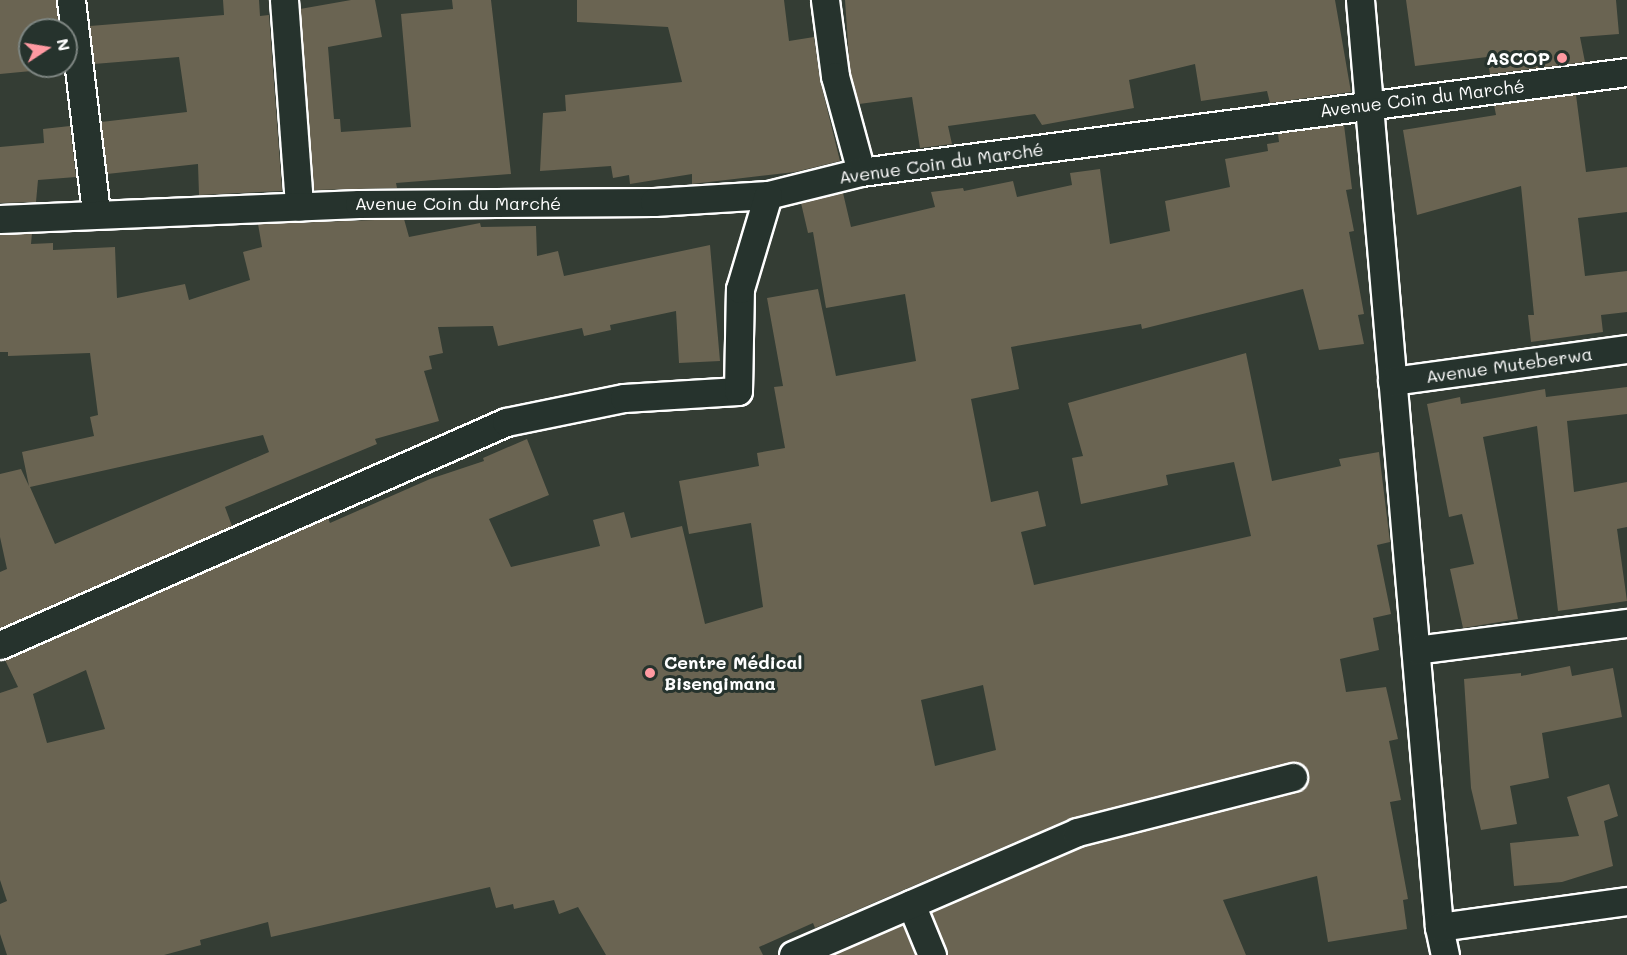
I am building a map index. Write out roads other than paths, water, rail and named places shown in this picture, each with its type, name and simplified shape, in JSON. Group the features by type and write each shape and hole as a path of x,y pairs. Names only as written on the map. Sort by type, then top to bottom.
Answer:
{"street":[{"path":"71,0 96,214"},
{"path":"284,0 299,206"},
{"path":"825,0 836,76 861,172"},
{"path":"1360,0 1439,927 1445,955"},
{"name":"Avenue Coin du Marché","path":"0,219 299,206 654,202 768,195 861,172 1627,72"},
{"path":"0,645 506,422 624,398 738,391 740,290 768,195"},
{"name":"Avenue Muteberwa","path":"1392,381 1627,349"},
{"path":"1416,650 1627,623"},
{"path":"793,955 1077,832 1293,777"},
{"path":"1439,927 1627,901"},
{"path":"911,904 932,955"}],"place":[{"name":"ASCOP","path":"1562,58"},
{"name":"Centre Médical Bisengimana","path":"650,673"}]}
